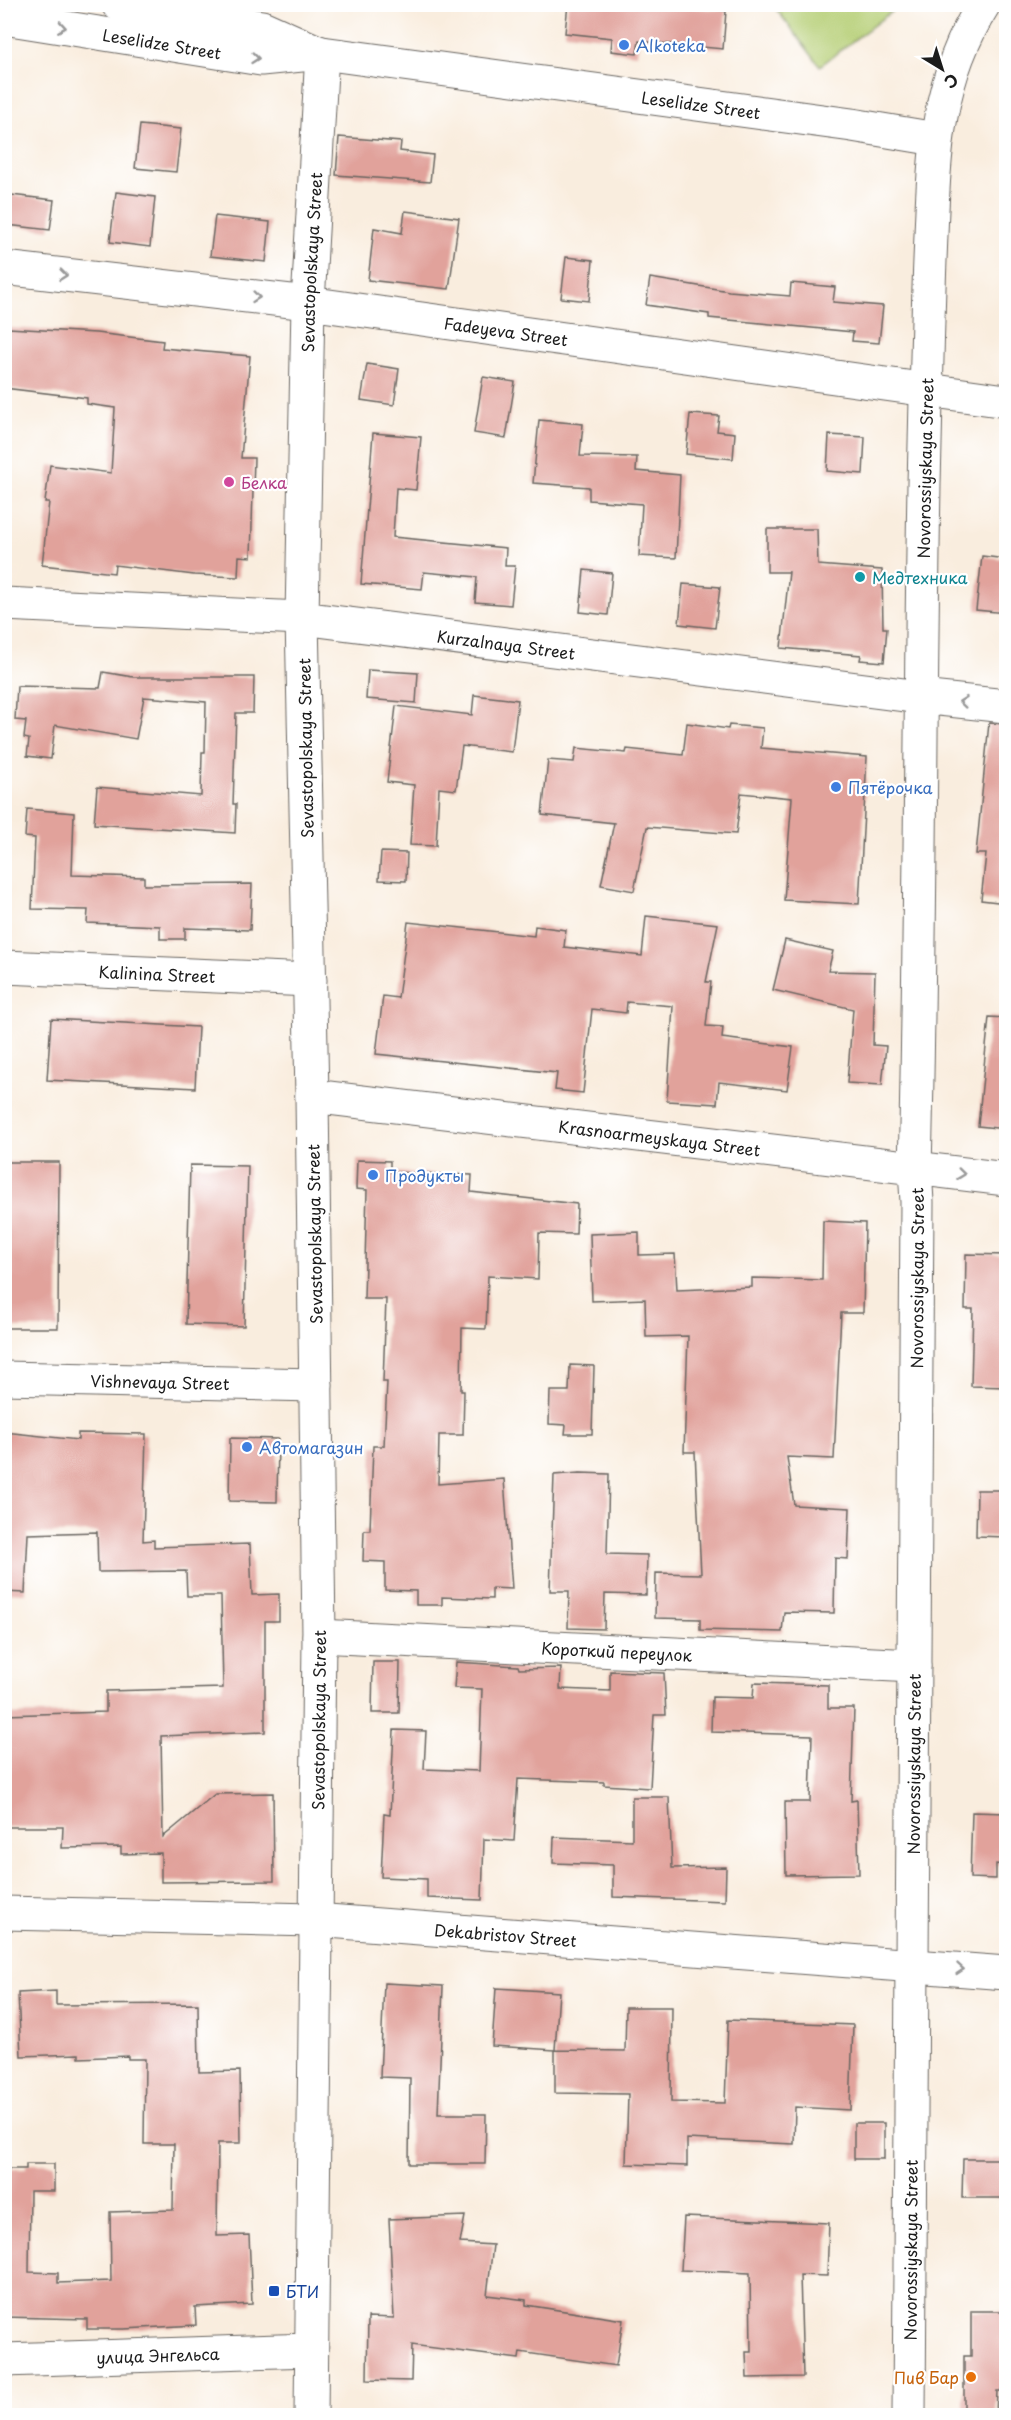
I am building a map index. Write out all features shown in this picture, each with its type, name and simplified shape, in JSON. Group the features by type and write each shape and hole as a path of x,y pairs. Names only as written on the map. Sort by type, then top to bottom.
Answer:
{"street":[{"name":"Leselidze Street","path":"118,4 262,27 322,53"},
{"path":"936,139 947,86 962,43 984,4"},
{"name":"Leselidze Street","path":"4,18 261,59 322,53 840,123 936,139"},
{"name":"Sevastopolskaya Street","path":"311,2415 319,1636 312,1096 302,618 308,303 322,53"},
{"name":"Novorossiyskaya Street","path":"909,2415 917,1202 915,1168 920,697 926,392 936,139"},
{"name":"Fadeyeva Street","path":"4,268 308,303 926,392 1006,401"},
{"name":"Kurzalnaya Street","path":"4,604 302,618 1006,706"},
{"name":"Kalinina Street","path":"4,967 310,980"},
{"name":"Krasnoarmeyskaya Street","path":"312,1096 1006,1179"},
{"name":"Vishnevaya Street","path":"4,1378 316,1385"},
{"name":"Короткий переулок","path":"319,1636 914,1666"},
{"name":"Dekabristov Street","path":"4,1913 315,1920 1006,1973"},
{"name":"улица Энгельса","path":"4,2360 311,2350"}],"green space":[{"path":"773,5 900,5 820,66"}],"building":[{"path":"568,4 662,4 726,11 723,49 639,41 637,54 611,51 612,38 565,33"},
{"path":"140,125 181,129 176,172 135,168"},
{"path":"339,137 401,142 400,151 433,155 430,182 336,175"},
{"path":"116,192 155,197 150,247 110,242"},
{"path":"11,195 54,200 50,230 7,225"},
{"path":"405,211 459,218 449,289 368,280 374,228 402,233"},
{"path":"215,216 270,222 266,262 210,256"},
{"path":"566,257 593,260 589,301 561,298"},
{"path":"650,278 729,291 790,296 791,283 835,287 833,302 883,306 879,343 852,341 853,332 709,318 709,314 646,305"},
{"path":"8,328 96,333 163,341 162,348 250,356 241,458 254,458 251,557 239,556 238,577 194,575 115,565 114,573 42,565 49,502 45,502 50,465 111,473 115,408 87,404 87,398 4,388 4,350"},
{"path":"367,364 399,369 394,405 361,400"},
{"path":"483,377 515,382 506,438 474,433"},
{"path":"690,414 719,416 717,431 735,433 733,459 686,454"},
{"path":"539,420 583,424 580,456 637,457 636,471 680,475 676,558 639,556 642,504 589,500 589,487 533,483"},
{"path":"373,433 421,437 416,490 396,488 393,537 506,548 505,566 515,566 511,605 475,602 477,577 424,572 422,589 361,584"},
{"path":"829,435 865,437 863,474 827,471"},
{"path":"767,529 817,529 818,565 882,570 883,628 887,628 884,662 860,660 861,655 781,648 789,572 767,572"},
{"path":"982,556 1006,559 1006,613 976,610"},
{"path":"584,570 612,573 608,615 580,612"},
{"path":"683,584 720,587 715,628 679,624"},
{"path":"368,670 418,673 416,703 366,699"},
{"path":"103,672 133,677 254,677 253,713 236,713 233,804 236,804 235,833 94,824 97,787 201,796 206,702 144,697 136,739 55,725 51,759 27,756 29,739 24,738 26,721 15,720 17,686 100,688"},
{"path":"474,695 518,700 512,752 462,746 456,790 439,788 436,846 410,845 414,785 387,782 396,706 472,715"},
{"path":"687,723 728,729 729,725 763,728 761,748 867,757 859,904 784,900 792,798 741,793 736,834 647,827 634,891 601,885 614,823 542,815 548,760 574,762 576,748 626,753 627,749 683,755"},
{"path":"989,723 1006,724 1006,903 981,900 986,854 976,854"},
{"path":"27,809 74,813 72,875 144,877 144,885 252,884 250,930 185,928 185,939 160,939 160,926 87,923 88,910 32,909 35,838 25,837"},
{"path":"381,852 407,853 406,881 379,880"},
{"path":"646,916 718,924 706,982 711,982 706,1026 723,1027 722,1038 793,1047 787,1090 719,1082 717,1104 667,1101 673,1006 627,1002 626,1013 592,1009 583,1093 555,1090 557,1073 376,1054 383,996 398,998 408,922 534,936 535,926 566,930 564,947 642,956"},
{"path":"785,940 833,951 828,971 875,972 873,1045 886,1046 882,1085 847,1083 853,1009 773,990"},
{"path":"989,1017 1006,1018 1006,1129 978,1126"},
{"path":"51,1019 198,1027 195,1088 47,1080"},
{"path":"357,1160 390,1161 390,1172 472,1175 471,1192 577,1204 576,1234 539,1233 538,1279 488,1276 486,1329 462,1328 463,1435 439,1435 438,1484 504,1479 512,1589 492,1588 492,1599 442,1597 442,1605 416,1605 416,1591 385,1590 385,1562 363,1561 364,1530 370,1530 373,1446 384,1446 387,1382 383,1382 386,1299 364,1299 367,1190 356,1189"},
{"path":"4,1162 59,1162 58,1328 4,1328"},
{"path":"190,1165 248,1166 244,1326 186,1324"},
{"path":"823,1221 865,1223 863,1313 841,1313 834,1459 787,1457 794,1505 850,1508 848,1559 835,1558 834,1613 784,1612 782,1632 700,1630 700,1619 655,1618 656,1573 701,1574 695,1452 684,1452 688,1336 646,1337 645,1299 592,1301 590,1234 639,1232 639,1255 675,1254 677,1290 752,1287 752,1278 822,1280"},
{"path":"966,1254 1006,1255 1006,1387 971,1386 973,1309 965,1309"},
{"path":"570,1365 594,1366 592,1434 565,1434 566,1425 549,1424 550,1391 569,1391"},
{"path":"4,1432 78,1440 78,1433 146,1434 143,1541 154,1540 154,1547 250,1544 252,1595 279,1594 279,1621 265,1621 265,1732 161,1736 163,1837 215,1794 273,1793 274,1881 161,1882 161,1853 121,1854 121,1847 62,1848 63,1827 4,1827 4,1715 106,1712 106,1691 223,1688 221,1596 187,1596 186,1571 98,1572 97,1532 28,1534 25,1593 4,1592"},
{"path":"230,1438 278,1439 277,1502 229,1501"},
{"path":"609,1474 607,1554 647,1555 646,1595 605,1594 604,1629 568,1628 569,1591 550,1591 554,1475"},
{"path":"977,1490 1006,1490 1006,1537 976,1536"},
{"path":"373,1662 400,1662 399,1713 372,1713"},
{"path":"456,1662 518,1666 519,1669 561,1668 560,1689 610,1691 610,1671 664,1673 666,1715 654,1715 650,1788 604,1785 604,1782 518,1779 514,1841 484,1839 482,1900 427,1898 427,1879 381,1877 384,1814 390,1815 394,1730 426,1731 424,1769 479,1771 482,1689 454,1688"},
{"path":"754,1683 828,1685 828,1708 854,1708 851,1801 857,1800 859,1874 786,1875 785,1802 810,1802 812,1735 711,1732 712,1697 753,1698"},
{"path":"632,1797 669,1797 672,1868 726,1867 725,1901 613,1897 613,1865 553,1863 554,1837 632,1840"},
{"path":"972,1812 1006,1813 1006,1865 996,1864 996,1879 970,1878"},
{"path":"384,1983 443,1986 438,2114 486,2114 485,2164 409,2164 410,2078 380,2077"},
{"path":"496,1988 559,1992 555,2050 492,2046"},
{"path":"56,1991 56,2005 198,2004 199,2072 240,2071 241,2143 218,2143 217,2236 249,2235 252,2304 195,2307 196,2325 124,2329 87,2329 87,2319 4,2317 4,2169 26,2169 26,2164 54,2164 54,2191 30,2191 29,2272 58,2273 58,2283 111,2281 110,2212 173,2210 174,2144 144,2144 145,2059 128,2059 128,2056 79,2058 79,2054 21,2056 18,1993"},
{"path":"626,2007 672,2007 671,2102 725,2103 728,2020 853,2025 850,2110 795,2107 794,2144 687,2139 687,2166 626,2164 628,2094 555,2093 555,2050 625,2051"},
{"path":"854,2123 884,2123 884,2159 854,2159"},
{"path":"963,2159 1006,2159 1006,2198 962,2198"},
{"path":"465,2216 460,2243 493,2245 487,2295 526,2300 526,2305 623,2320 616,2366 520,2352 519,2359 412,2345 411,2381 367,2380 368,2317 394,2318 389,2219"},
{"path":"684,2217 829,2223 827,2276 800,2275 803,2377 747,2378 746,2352 751,2352 750,2273 681,2270"},
{"path":"971,2311 1006,2311 1006,2391 997,2391 996,2415 964,2415 964,2356 971,2356"}],"place":[{"name":"Alkoteka","path":"624,45"},
{"name":"Белка","path":"229,482"},
{"name":"Медтехника","path":"860,577"},
{"name":"Пятёрочка","path":"836,787"},
{"name":"Продукты","path":"373,1175"},
{"name":"Автомагазин","path":"247,1447"},
{"name":"БТИ","path":"274,2291"},
{"name":"Пив Бар","path":"971,2377"}]}
